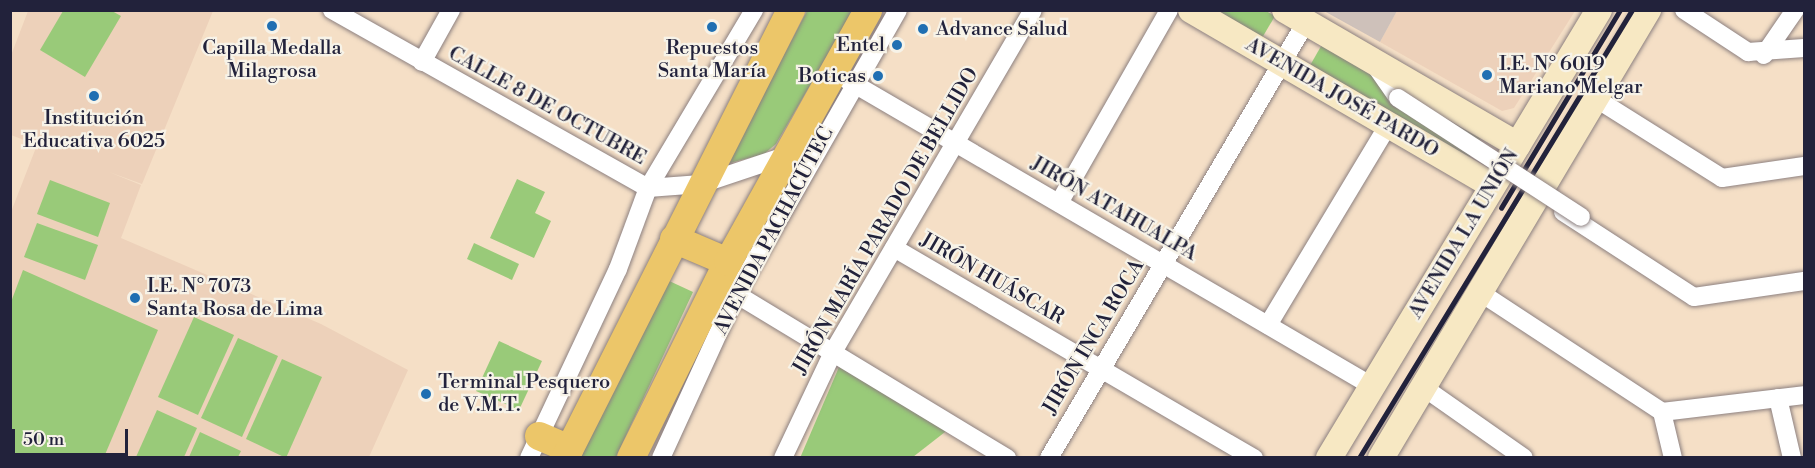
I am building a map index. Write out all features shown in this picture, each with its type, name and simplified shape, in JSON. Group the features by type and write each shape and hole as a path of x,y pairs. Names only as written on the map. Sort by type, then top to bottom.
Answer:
{"main road":[{"path":"534,447 567,453 700,184 791,10"},
{"name":"AVENIDA PACHACÚTEC","path":"632,458 728,262 785,156 843,77 868,10"},
{"path":"674,239 728,262"}],"street":[{"name":"CALLE 8 DE OCTUBRE","path":"332,10 648,188 700,184 785,156"},
{"path":"422,62 451,10"},
{"path":"534,447 618,268 648,188 754,10"},
{"name":"AVENIDA PACHACÚTEC","path":"661,458 736,294 843,77 898,10"},
{"name":"JIRÓN MARÍA PARADO DE BELLIDO","path":"783,458 833,352 1033,10"},
{"path":"1059,203 1169,10"},
{"name":"AVENIDA JOSÉ PARDO","path":"1191,10 1492,185"},
{"name":"AVENIDA LA UNIÓN","path":"1329,458 1599,10"},
{"name":"AVENIDA LA UNIÓN","path":"1381,458 1478,291 1648,10"},
{"path":"1684,10 1748,52 1764,55 1804,48"},
{"path":"1764,55 1795,10"},
{"path":"1296,16 1518,144"},
{"name":"JIRÓN INCA ROCA","path":"1049,458 1281,63 1296,16"},
{"path":"1373,61 1398,98 1637,254 1653,271"},
{"name":"JIRÓN ATAHUALPA","path":"843,77 1372,386"},
{"path":"1595,98 1722,178 1804,166"},
{"path":"1268,326 1388,125"},
{"path":"1536,195 1694,297 1804,281"},
{"name":"JIRÓN HUÁSCAR","path":"894,248 1254,458"},
{"path":"1478,291 1662,412 1804,394"},
{"path":"736,294 1007,458"},
{"path":"1423,387 1524,458"},
{"path":"1778,398 1792,458"},
{"path":"1662,412 1673,458"}],"shaded area":[{"name":"I.E. N° 6019 Mariano Melgar","path":"1575,10 1514,108 1502,111 1380,42 1397,11"},
{"name":"I.E. N° 7073 Santa Rosa de Lima","path":"28,11 213,11 142,184 109,172 141,185 121,238 321,324 408,370 369,457 11,457 11,212 37,145 11,135 10,58"},
{"path":"1324,11 1397,11 1380,42"}],"green space":[{"path":"63,11 112,11 121,16 85,77 40,50"},
{"path":"807,11 853,11 776,144 764,154 726,164"},
{"path":"1205,11 1266,11 1275,16 1259,43"},
{"path":"1324,41 1485,131 1467,161 1308,69"},
{"path":"517,179 545,192 535,213 551,221 534,258 490,238"},
{"path":"50,180 110,203 98,237 37,214"},
{"path":"37,223 98,245 85,280 24,257"},
{"path":"474,243 519,264 512,280 467,259"},
{"path":"23,270 158,330 104,457 11,457 11,302"},
{"path":"665,279 693,292 616,457 579,458"},
{"path":"194,317 234,335 198,415 158,397"},
{"path":"238,338 278,356 242,437 201,418"},
{"path":"499,341 542,361 519,410 476,391"},
{"path":"282,359 322,377 286,458 246,439"},
{"path":"839,367 946,430 945,432 913,457 800,458"},
{"path":"157,410 197,428 184,457 136,457"},
{"path":"200,432 241,451 238,457 189,457"}],"railway":[{"path":"1501,208 1620,10"},
{"path":"1359,458 1632,10"}],"place":[{"name":"Capilla Medalla Milagrosa","path":"272,26"},
{"name":"Repuestos Santa María","path":"712,27"},
{"name":"Advance Salud","path":"923,29"},
{"name":"Entel","path":"897,45"},
{"name":"I.E. N° 6019 Mariano Melgar","path":"1487,75"},
{"name":"Boticas","path":"878,76"},
{"name":"Institución Educativa 6025","path":"94,96"},
{"name":"I.E. N° 7073 Santa Rosa de Lima","path":"135,298"},
{"name":"Terminal Pesquero de V.M.T.","path":"426,394"}]}
